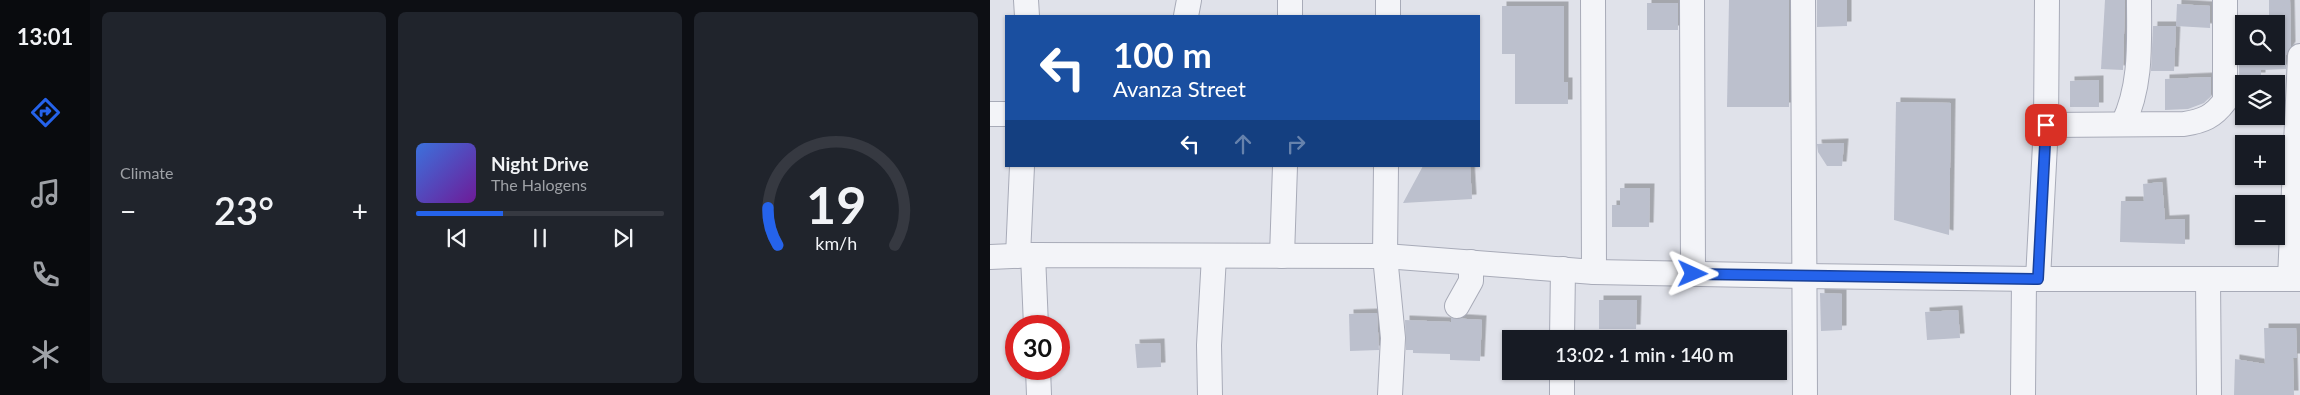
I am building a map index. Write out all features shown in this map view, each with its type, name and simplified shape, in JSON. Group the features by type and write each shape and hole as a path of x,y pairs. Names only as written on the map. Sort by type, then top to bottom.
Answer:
{"street":[{"path":"1026,0 1027,15"},
{"path":"1186,15 1190,0"},
{"path":"1290,0 1290,15"},
{"path":"1388,0 1388,15"},
{"path":"1593,0 1594,272"},
{"path":"1692,0 1693,274"},
{"path":"1803,0 1805,395"},
{"path":"2023,395 2031,279 2046,125 2047,0"},
{"path":"2123,124 2137,81 2139,0"},
{"path":"2046,125 2184,124 2205,120 2216,113 2225,101 2225,0"},
{"path":"990,257 1026,255 1386,256 1594,272 2031,279 2295,278 2300,56"},
{"path":"990,114 1005,114"},
{"path":"1022,167 1026,255 1034,315"},
{"path":"1282,256 1285,167"},
{"path":"1386,167 1386,256 1393,338 1390,395"},
{"path":"1210,395 1209,345 1214,256"},
{"path":"1457,306 1470,281 1471,262"},
{"path":"1562,330 1563,269"},
{"path":"2208,279 2210,395"},
{"path":"1038,380 1039,395"},
{"path":"1562,380 1562,395"}],"building":[{"path":"1729,0 1789,0 1789,107 1727,107"},
{"path":"1817,0 1847,0 1847,26 1817,27"},
{"path":"2105,0 2125,0 2123,70 2101,69"},
{"path":"2269,0 2290,0 2291,46 2286,55 2286,69 2261,70 2261,75 2239,75 2239,65 2285,65 2285,15 2269,15"},
{"path":"1647,3 1678,3 1678,30 1647,30"},
{"path":"2177,4 2210,6 2210,28 2176,26"},
{"path":"1502,6 1564,6 1564,82 1568,82 1568,104 1515,104 1515,54 1502,54"},
{"path":"2153,26 2176,26 2174,71 2151,71"},
{"path":"2211,77 2211,96 2204,103 2188,109 2165,110 2165,79"},
{"path":"2099,80 2099,107 2070,107 2070,81"},
{"path":"1896,102 1951,103 1949,235 1894,220"},
{"path":"1844,143 1842,166 1827,166 1818,152 1817,144"},
{"path":"1422,167 1470,167 1472,199 1403,203"},
{"path":"2162,182 2165,220 2185,219 2185,244 2120,242 2121,201 2144,201 2143,184"},
{"path":"1620,188 1650,188 1649,227 1612,227 1612,205 1620,205"},
{"path":"1820,293 1842,294 1842,330 1821,331"},
{"path":"1599,300 1637,300 1636,329 1599,329"},
{"path":"1958,310 1960,338 1927,340 1925,312"},
{"path":"1377,313 1379,350 1350,351 1349,314"},
{"path":"1451,318 1482,320 1480,361 1450,360 1450,354 1413,353 1413,350 1406,350 1405,320 1451,322"},
{"path":"2264,328 2296,328 2297,358 2293,358 2294,395 2234,395 2235,359 2265,364"},
{"path":"1160,343 1161,367 1137,368 1135,344"}],"route":[{"path":"1693,274 2038,279 2046,125"}]}
